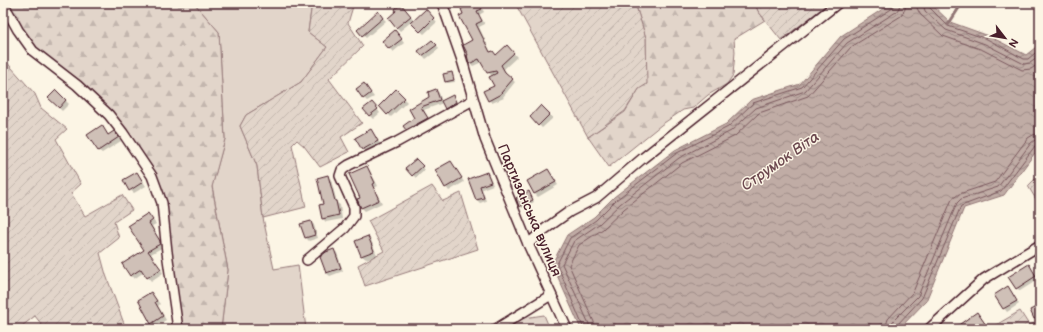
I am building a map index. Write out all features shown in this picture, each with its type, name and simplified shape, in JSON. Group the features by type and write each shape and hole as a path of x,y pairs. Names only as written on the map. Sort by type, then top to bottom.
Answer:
{"street":[{"path":"3,3 18,30 33,51 77,85 109,115 152,176 162,203 167,252 178,329"},
{"name":"Партизанська вулиця","path":"442,3 462,60 485,139 528,244 567,329"},
{"path":"528,244 545,229 569,212 596,198 608,189 643,158 838,3"},
{"path":"307,260 345,228 354,216 354,207 340,176 342,170 354,162 397,142 473,100"},
{"path":"929,329 984,279 1040,246"},
{"path":"496,329 552,295"}],"green space":[{"path":"8,3 194,3 219,32 225,139 212,187 228,270 221,329 178,329 162,203 123,133 33,51"},
{"path":"194,3 312,3 308,32 327,47 301,82 246,115 240,126 257,166 263,218 274,269 298,265 306,329 221,329 228,270 212,186 225,139 219,32"},
{"path":"312,3 354,3 348,23 363,46 329,79 362,123 341,137 349,152 320,167 304,146 297,140 292,145 306,207 263,218 257,166 240,126 246,115 301,82 327,47 308,32"},
{"path":"515,3 635,3 646,38 647,84 639,89 625,111 588,137"},
{"path":"635,3 755,3 758,11 765,20 734,39 735,52 733,75 727,84 708,95 693,108 683,110 661,125 609,167 588,137 625,112 639,89 646,58 646,38"},
{"path":"755,3 829,3 781,40 758,11"},
{"path":"3,58 35,94 41,108 67,129 56,139 81,184 71,193 85,216 122,195 132,210 114,222 119,238 100,253 106,275 126,329 45,329 35,316 18,329 3,329"},
{"path":"1040,174 1040,200 1037,201 1028,186"},
{"path":"432,186 443,201 461,193 478,249 365,286 358,265 384,251 368,221"},
{"path":"1020,311 1029,325 1040,321 1040,329 989,329"},
{"path":"544,315 550,329 507,329 517,319"}],"water":[{"path":"897,3 930,3 950,22 989,36 1026,55 1040,44 1040,146 1004,195 964,208 926,301 899,329 581,329 552,264 567,235 594,217 614,197 675,150 726,124 751,100 800,84 841,36 889,5"}],"building":[{"path":"472,3 479,3 482,9 477,11 482,21 476,24 490,52 493,51 496,55 507,45 514,53 501,65 505,72 513,79 501,94 488,101 483,91 494,86 489,77 497,73 496,71 487,73 479,59 469,64 468,55 463,45 472,40 459,16 463,14 461,9"},
{"path":"401,4 411,16 396,28 388,18"},
{"path":"426,9 434,18 420,32 411,23"},
{"path":"378,11 383,18 362,36 357,30"},
{"path":"395,30 402,39 389,49 382,41"},
{"path":"432,40 437,45 422,56 418,51"},
{"path":"452,72 454,80 445,82 443,74"},
{"path":"364,83 371,93 363,99 356,89"},
{"path":"396,89 405,98 387,115 379,106"},
{"path":"436,89 440,100 421,107 428,118 406,130 403,126 414,118 409,109 429,97 428,92"},
{"path":"56,90 66,100 59,108 48,98"},
{"path":"453,95 456,102 445,109 441,101"},
{"path":"372,102 378,109 369,116 363,109"},
{"path":"541,105 550,114 538,126 530,117"},
{"path":"102,125 108,135 114,131 119,137 98,151 87,135"},
{"path":"371,129 378,141 362,150 355,138"},
{"path":"416,159 423,166 412,176 405,168"},
{"path":"451,161 462,178 445,188 435,170"},
{"path":"367,166 375,183 372,184 379,200 361,208 357,199 360,198 349,174"},
{"path":"548,169 556,182 534,194 527,181"},
{"path":"137,172 143,182 129,191 123,180"},
{"path":"487,172 491,182 480,186 484,198 476,200 468,179"},
{"path":"328,175 339,215 322,219 319,205 323,204 317,178"},
{"path":"529,191 533,200 519,207 516,198"},
{"path":"148,213 153,220 149,223 160,241 160,244 148,251 161,269 147,278 141,269 130,276 122,264 144,250 128,226"},
{"path":"311,221 315,235 305,238 300,224"},
{"path":"368,236 374,251 361,256 355,241"},
{"path":"334,249 341,268 326,273 320,257 326,252"},
{"path":"1029,264 1036,276 1016,289 1008,277"},
{"path":"1008,286 1017,301 1003,309 994,295"},
{"path":"151,292 157,301 155,302 163,316 151,324 138,300"},
{"path":"1040,305 1040,317 1034,319 1030,310"},
{"path":"977,312 986,325 981,329 953,329"}],"waterway":[{"name":"Струмок Віта","path":"948,25 962,3"}]}
